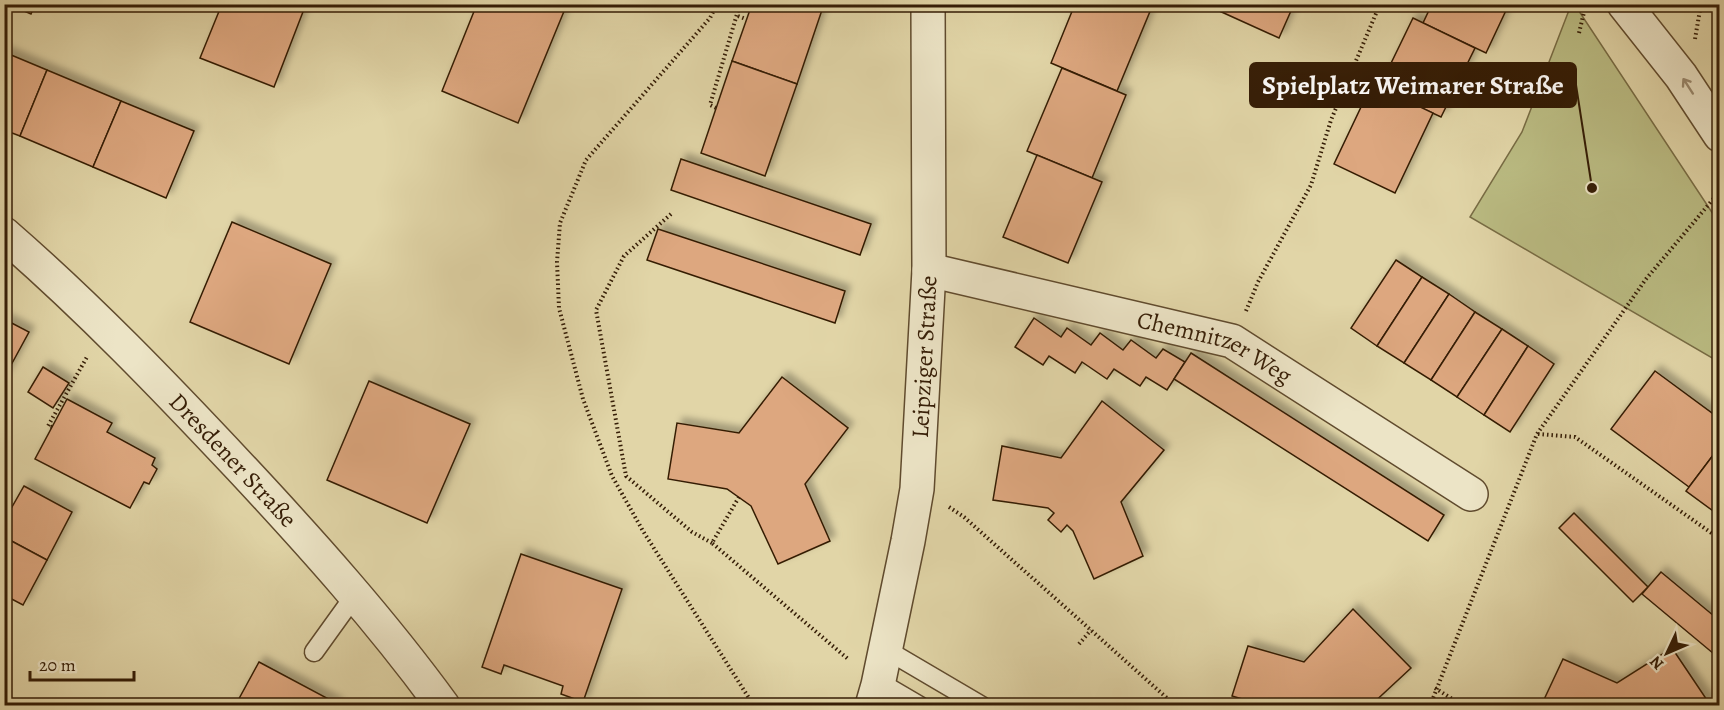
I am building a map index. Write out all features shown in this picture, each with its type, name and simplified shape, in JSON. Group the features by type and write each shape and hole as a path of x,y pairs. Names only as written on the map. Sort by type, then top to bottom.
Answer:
{"street":[{"name":"Leipziger Straße","path":"876,691 917,489 929,270 928,4"},
{"path":"1624,4 1681,76 1719,135"},
{"name":"Dresdener Straße","path":"4,234 105,327 183,406 354,595 418,672 442,705"},
{"name":"Chemnitzer Weg","path":"929,270 1232,341 1471,494"}],"lane":[{"path":"314,652 354,595"},
{"path":"885,649 982,705"},
{"path":"876,691 920,705"}],"path":[{"path":"717,4 710,18 586,160 560,223 557,262 559,308 583,399 612,476 643,531 754,705"},
{"path":"716,108 710,105 740,4"},
{"path":"1232,341 1258,282 1311,185 1331,120 1380,4"},
{"path":"1579,33 1586,4"},
{"path":"738,16 746,19"},
{"path":"1430,705 1537,434 1646,279 1719,191"},
{"path":"671,214 624,256 596,310 626,476 692,532 712,543 876,691"},
{"path":"52,427 48,426 105,327"},
{"path":"1537,434 1575,437 1719,539"},
{"path":"917,489 964,517 1176,705"},
{"path":"712,543 739,497"},
{"path":"1079,644 1091,630"},
{"path":"1435,688 1463,705"}],"green space":[{"path":"1571,5 1575,5 1719,223 1719,362 1470,217 1522,132"}],"building":[{"path":"8,4 35,4 31,14"},
{"path":"222,4 306,4 274,87 200,58"},
{"path":"477,4 567,4 518,123 442,91"},
{"path":"752,4 824,4 797,84 732,61"},
{"path":"1075,4 1141,4 1151,9 1117,91 1051,63"},
{"path":"1217,4 1294,4 1279,38 1215,9"},
{"path":"1432,4 1509,4 1486,53 1423,23"},
{"path":"1413,18 1475,48 1441,117 1379,88"},
{"path":"4,52 47,70 20,136 4,130"},
{"path":"732,61 797,84 765,176 701,153"},
{"path":"1062,68 1126,95 1092,178 1027,151"},
{"path":"47,70 121,101 93,167 20,136"},
{"path":"1372,84 1433,113 1395,193 1334,164"},
{"path":"121,101 194,131 166,198 93,167"},
{"path":"1037,155 1102,182 1068,263 1003,237"},
{"path":"681,159 871,224 860,255 671,190"},
{"path":"232,222 331,264 289,364 190,322"},
{"path":"658,229 845,291 835,323 647,260"},
{"path":"1396,260 1422,277 1377,346 1351,328"},
{"path":"1422,277 1449,294 1404,363 1377,346"},
{"path":"1449,294 1475,312 1431,380 1404,363"},
{"path":"1475,312 1502,329 1457,397 1431,380"},
{"path":"1034,318 1061,337 1067,328 1091,345 1100,333 1123,350 1131,340 1156,358 1163,349 1185,362 1167,390 1146,377 1140,386 1114,369 1107,379 1082,362 1075,373 1049,356 1043,365 1015,347"},
{"path":"4,319 29,332 4,378"},
{"path":"1502,329 1528,346 1484,415 1457,397"},
{"path":"1528,346 1554,364 1510,432 1484,415"},
{"path":"1191,353 1444,515 1428,541 1174,379"},
{"path":"43,367 69,383 53,408 28,392"},
{"path":"1655,371 1720,419 1720,446 1689,487 1611,429"},
{"path":"782,377 848,428 805,484 830,541 778,564 751,506 727,489 668,479 677,423 739,433"},
{"path":"369,381 470,424 427,523 327,480"},
{"path":"67,399 112,423 107,432 155,458 152,465 157,469 149,484 144,482 130,508 35,459"},
{"path":"1102,401 1164,450 1121,502 1143,556 1094,579 1073,531 1067,525 1061,532 1048,520 1054,513 1048,508 993,500 1002,446 1061,458"},
{"path":"1720,446 1720,516 1686,491"},
{"path":"24,486 72,512 47,560 4,537 4,521"},
{"path":"1574,513 1648,587 1633,602 1559,528"},
{"path":"4,537 47,560 23,605 4,595"},
{"path":"521,554 622,589 583,702 561,694 563,686 504,665 501,674 482,667"},
{"path":"1661,572 1720,621 1720,659 1642,594"},
{"path":"1353,609 1411,668 1370,706 1266,706 1232,696 1248,646 1304,662"},
{"path":"1672,648 1711,706 1541,706 1563,659 1617,683"},
{"path":"259,662 338,704 337,706 235,706"}],"place":[{"name":"Spielplatz Weimarer Straße","path":"1592,188"}]}
